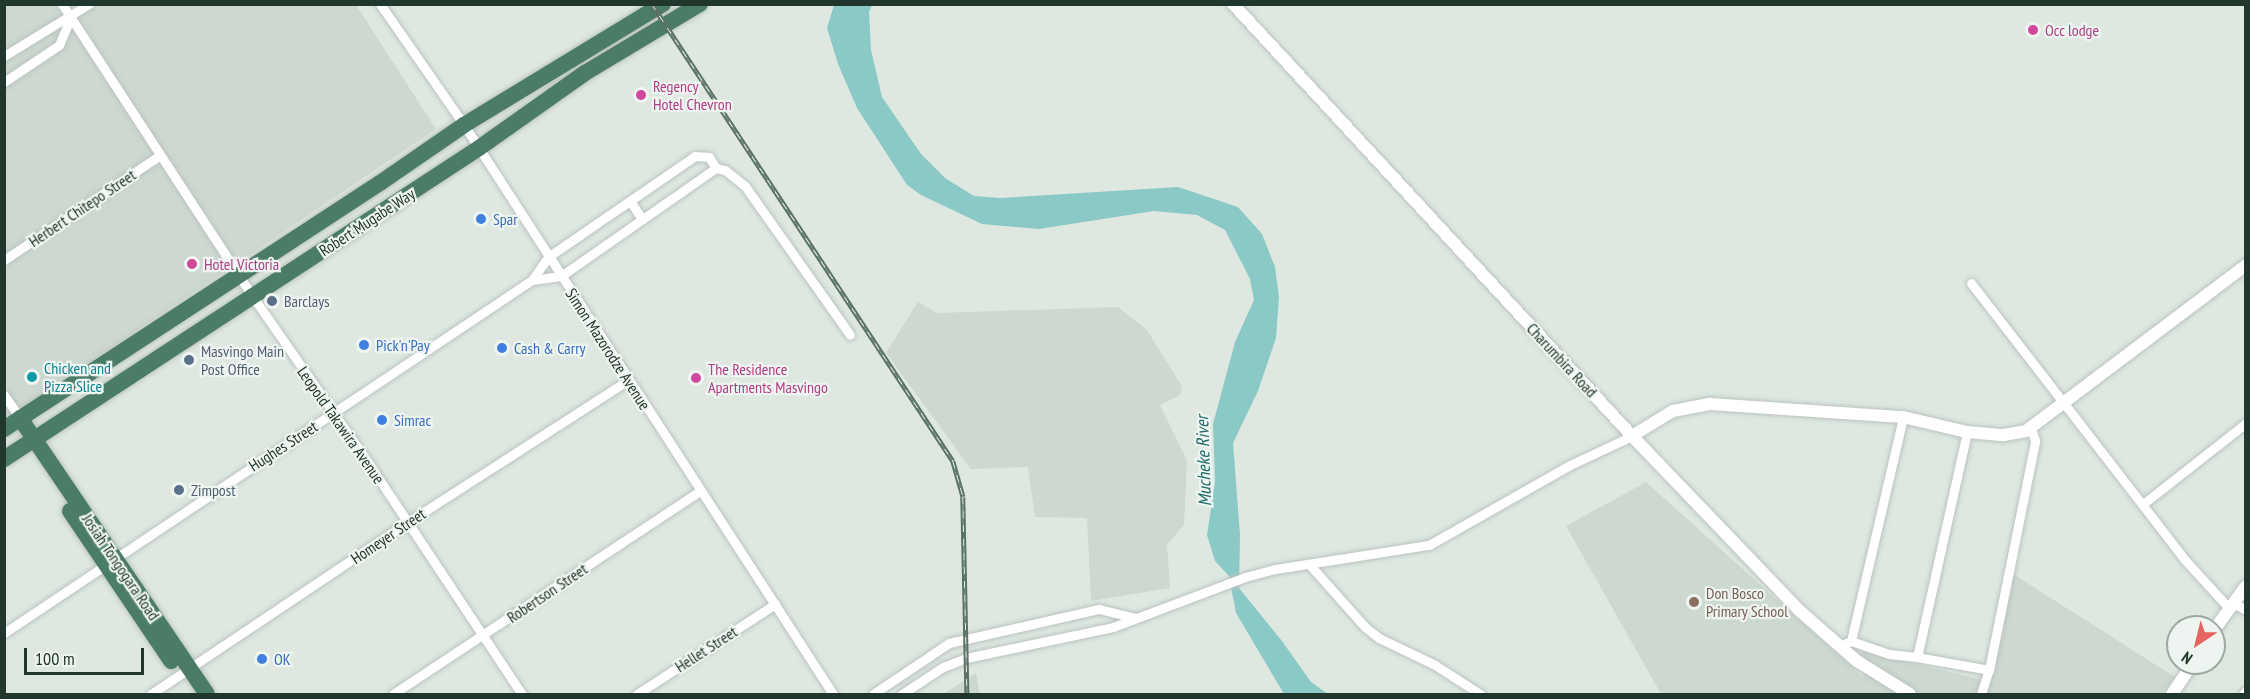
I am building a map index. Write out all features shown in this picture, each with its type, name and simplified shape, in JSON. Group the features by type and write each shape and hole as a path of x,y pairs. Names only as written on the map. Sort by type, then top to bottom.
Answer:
{"highway":[{"name":"Robert Mugabe Way","path":"4,459 479,148 585,73 700,4"},
{"name":"Robert Mugabe Way","path":"4,429 380,183 464,125 659,7"},
{"path":"160,327 172,348"},
{"path":"102,365 115,385"},
{"name":"Josiah Tongogara Road","path":"20,418 69,509 110,560 185,672 207,694"},
{"name":"Josiah Tongogara Road","path":"185,672 193,694"}],"street":[{"name":"Leopold Takawira Avenue","path":"63,4 159,156 238,275 408,522 522,694"},
{"path":"4,56 89,4"},
{"name":"Charumbira Road","path":"1233,4 1632,436 1800,611 1839,647 1910,694"},
{"name":"Simon Mazorodze Avenue","path":"383,6 464,125 833,694"},
{"path":"4,82 59,45 71,17"},
{"name":"Herbert Chitepo Street","path":"4,260 159,156"},
{"path":"532,280 548,257 694,156 709,157 716,168 725,170 745,186 850,335"},
{"path":"532,280 561,276 716,168"},
{"path":"630,201 642,219"},
{"path":"902,694 943,667 966,658 1113,627 1245,577 1309,564 1429,545 1570,465 1632,436 1673,411 1710,405 1903,417 1967,432 2010,435 2031,428 2246,265"},
{"name":"Hughes Street","path":"4,633 532,280"},
{"path":"1971,283 2185,560 2230,605 2246,610"},
{"name":"Homeyer Street","path":"151,694 408,522 628,380"},
{"path":"4,395 20,418"},
{"path":"1851,641 1903,417"},
{"path":"2143,504 2246,423"},
{"path":"1981,694 1989,670 2035,441 2031,428"},
{"path":"1917,657 1967,432"},
{"name":"Robertson Street","path":"393,694 700,491"},
{"path":"1309,564 1365,627 1379,638 1435,665 1480,694"},
{"path":"2224,615 2246,586"},
{"name":"Hellet Street","path":"637,694 775,604"},
{"path":"873,694 949,643 1099,609 1136,619"},
{"path":"1839,647 1851,641 1889,654 1989,670"},
{"path":"2172,694 2185,675"}],"shaded area":[{"path":"87,4 356,5 436,129 5,419 5,5 55,5 67,19"},
{"path":"918,302 937,313 1118,307 1147,330 1182,386 1180,395 1160,405 1187,460 1184,525 1167,545 1170,588 1091,601 1087,518 1035,517 1028,467 971,469 886,353"},
{"name":"Don Bosco Primary School","path":"1646,482 1863,677 1861,651 1987,681 2013,574 2166,671 2166,675 2175,677 2162,694 1661,694 1566,526"},
{"path":"976,673 980,694 943,694"}],"water":[{"path":"834,5 872,5 869,12 871,50 882,97 921,154 945,178 974,196 1000,198 1178,187 1238,207 1262,234 1275,267 1279,297 1276,338 1258,391 1233,443 1240,535 1239,588 1282,641 1311,682 1328,694 1284,694 1236,613 1229,576 1215,561 1207,535 1215,482 1213,424 1235,342 1254,300 1250,279 1225,230 1197,215 1154,211 1039,229 982,224 921,195 907,185 857,108 838,64 827,28"}],"railway":[{"path":"652,4 953,461 963,497 967,694"}],"place":[{"name":"Occ lodge","path":"2033,30"},
{"name":"Regency Hotel Chevron","path":"641,95"},
{"name":"Spar","path":"481,219"},
{"name":"Hotel Victoria","path":"192,264"},
{"name":"Barclays","path":"272,301"},
{"name":"Pick'n'Pay","path":"364,345"},
{"name":"Cash & Carry","path":"502,348"},
{"name":"Masvingo Main Post Office","path":"189,360"},
{"name":"Chicken and Pizza Slice","path":"32,377"},
{"name":"The Residence Apartments Masvingo","path":"696,378"},
{"name":"Simrac","path":"382,420"},
{"name":"Zimpost","path":"179,490"},
{"name":"Don Bosco Primary School","path":"1694,602"},
{"name":"OK","path":"262,659"}],"water label":[{"name":"Mucheke River","path":"1204,461"}]}
